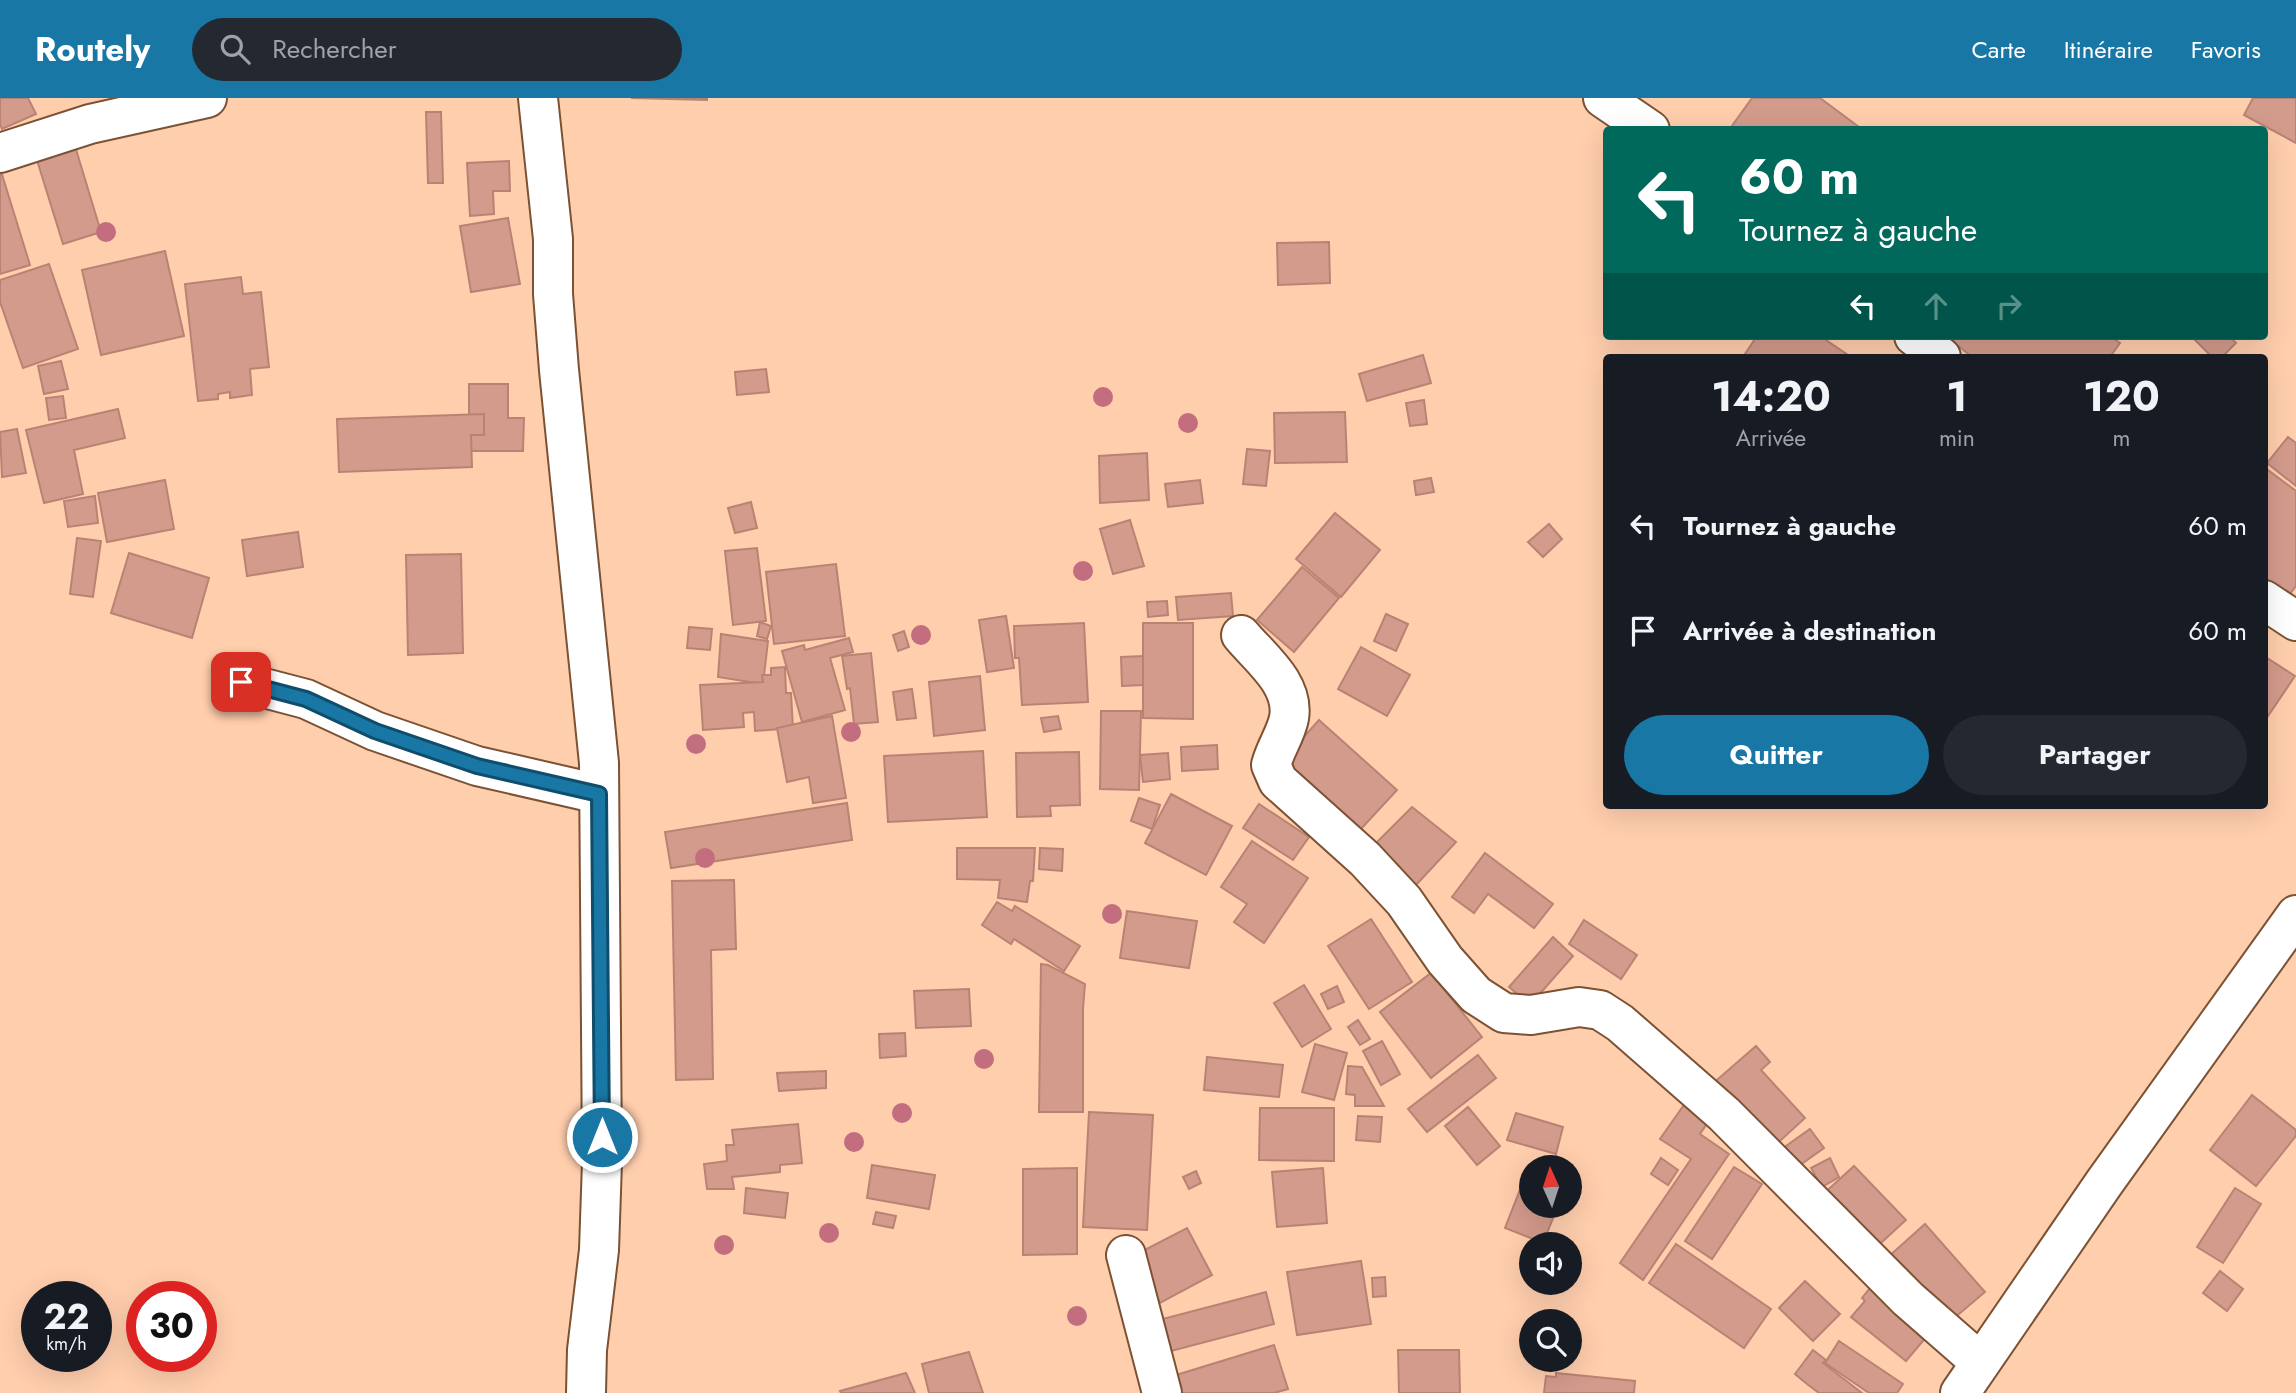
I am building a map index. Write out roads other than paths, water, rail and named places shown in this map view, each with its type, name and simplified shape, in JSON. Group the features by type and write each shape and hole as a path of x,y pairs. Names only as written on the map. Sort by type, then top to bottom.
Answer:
{"street":[{"path":"0,153 90,124 207,98"},
{"path":"538,98 553,239 553,294 560,382 599,763 602,1162 586,1393"},
{"path":"1603,98 1644,126"},
{"path":"1919,340 1937,354"},
{"path":"2268,603 2296,621"},
{"path":"1241,635 1285,687 1289,718 1271,765 1278,781 1365,859 1396,893 1445,960 1476,995 1504,1013 1531,1015 1579,1007 1600,1010 1620,1023 1724,1114 1908,1299 1980,1362"},
{"path":"241,682 306,699 375,731 477,766 599,794"},
{"path":"1960,1393 2296,915"},
{"path":"1126,1255 1162,1393"}]}
